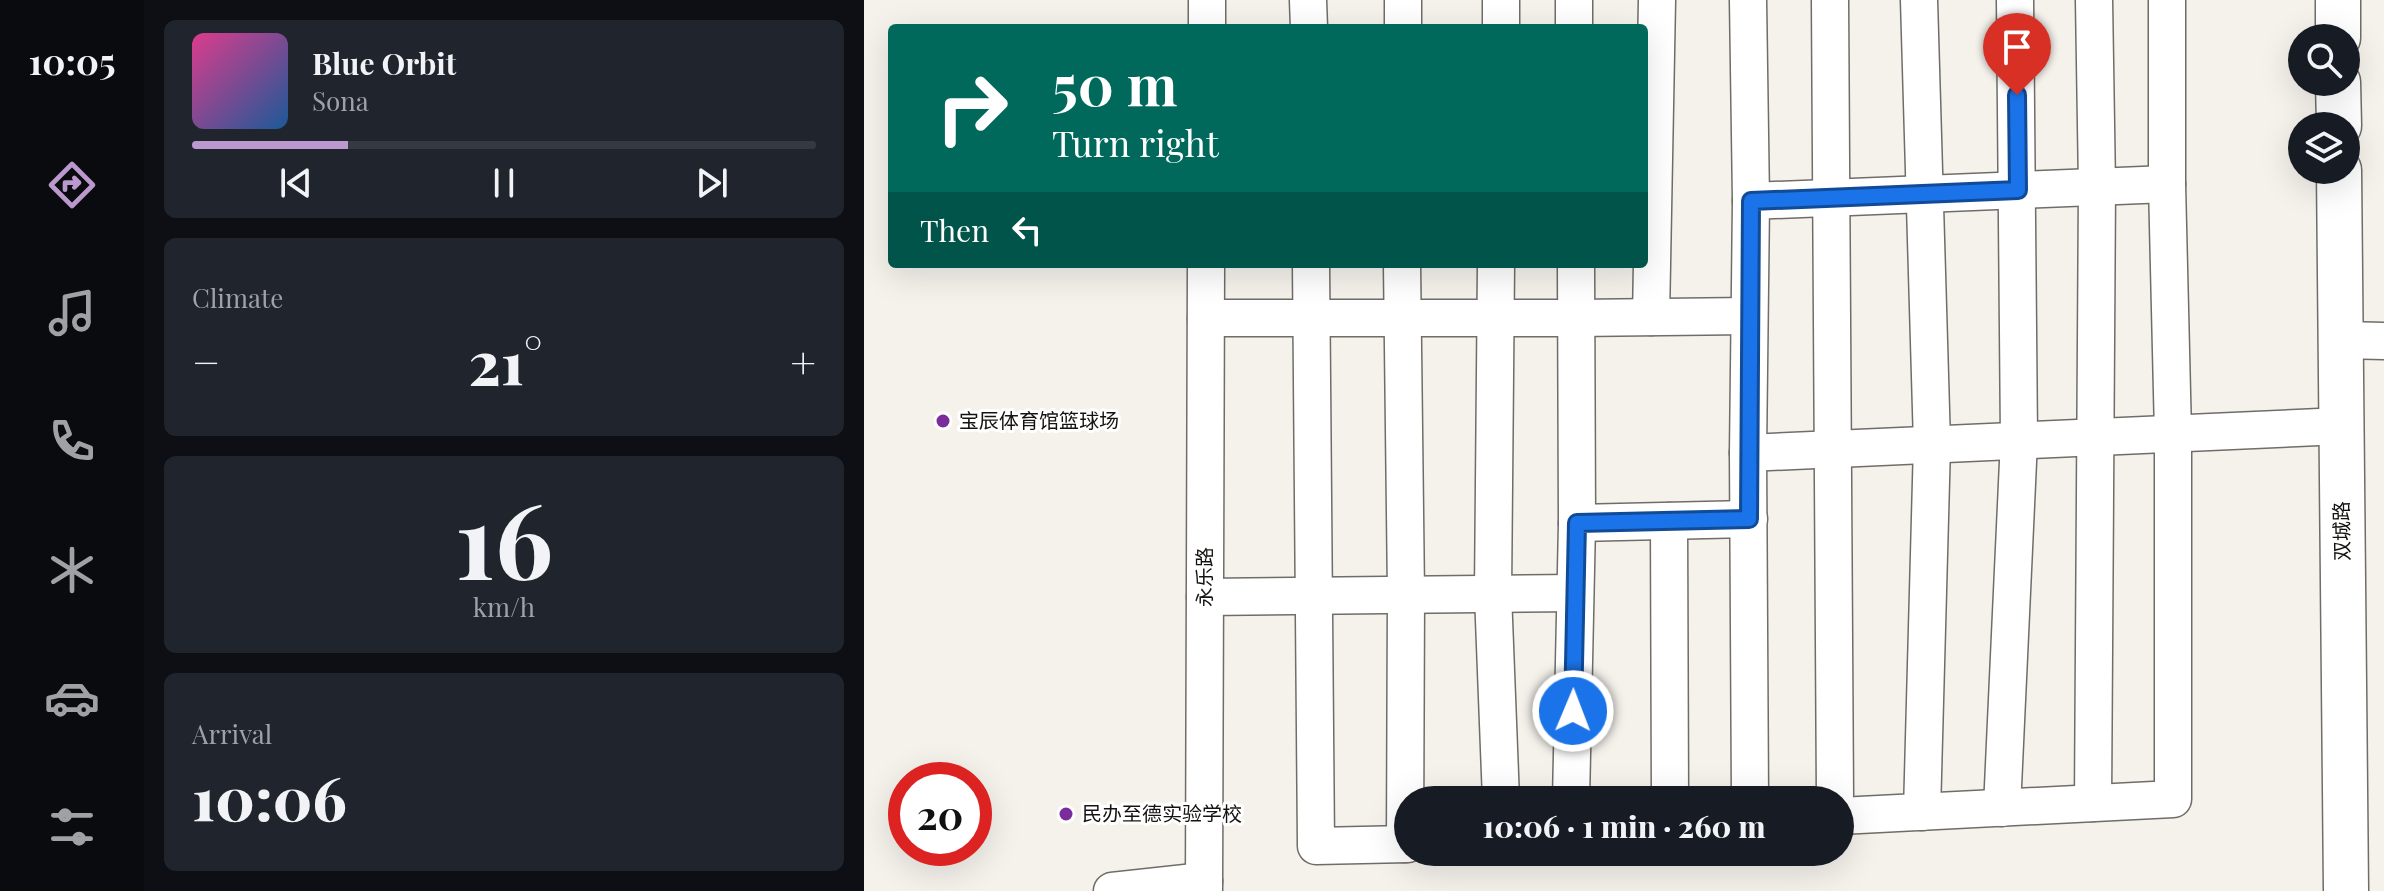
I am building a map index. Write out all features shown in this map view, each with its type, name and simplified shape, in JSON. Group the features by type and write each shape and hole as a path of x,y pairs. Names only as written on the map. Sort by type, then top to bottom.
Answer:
{"main road":[{"path":"2338,0 2338,24"},
{"name":"双城路","path":"2339,184 2346,891"}],"street":[{"path":"1207,0 1207,24"},
{"path":"1308,0 1309,24"},
{"path":"1403,0 1403,24"},
{"path":"1501,0 1501,24"},
{"path":"1574,0 1574,24"},
{"path":"1651,317 1657,0"},
{"path":"1748,0 1751,201 1748,453 1750,786"},
{"path":"1830,0 1835,786"},
{"path":"1919,0 1932,444 1922,812"},
{"path":"2002,808 2019,440 2015,0"},
{"path":"2093,803 2097,187 2094,0"},
{"path":"1854,815 2173,799 2173,434 2167,184 2167,0"},
{"path":"1751,201 2167,184"},
{"name":"永乐路","path":"1204,886 1206,268"},
{"path":"1311,268 1316,846 1394,844"},
{"path":"1402,268 1407,786"},
{"path":"1496,268 1493,594 1500,786"},
{"path":"1571,786 1577,523 1576,268"},
{"path":"1206,318 1749,316"},
{"path":"2341,340 2384,341"},
{"path":"1748,453 2341,426"},
{"path":"1577,523 1749,519"},
{"path":"1669,521 1670,786"},
{"path":"1205,597 1575,593"},
{"path":"1112,891 1204,886"}],"place":[{"name":"宝辰体育馆篮球场","path":"943,421"},
{"name":"民办至德实验学校","path":"1066,814"}],"route":[{"path":"1573,711 1577,523 1749,519 1751,201 2018,190 2017,95"}]}
